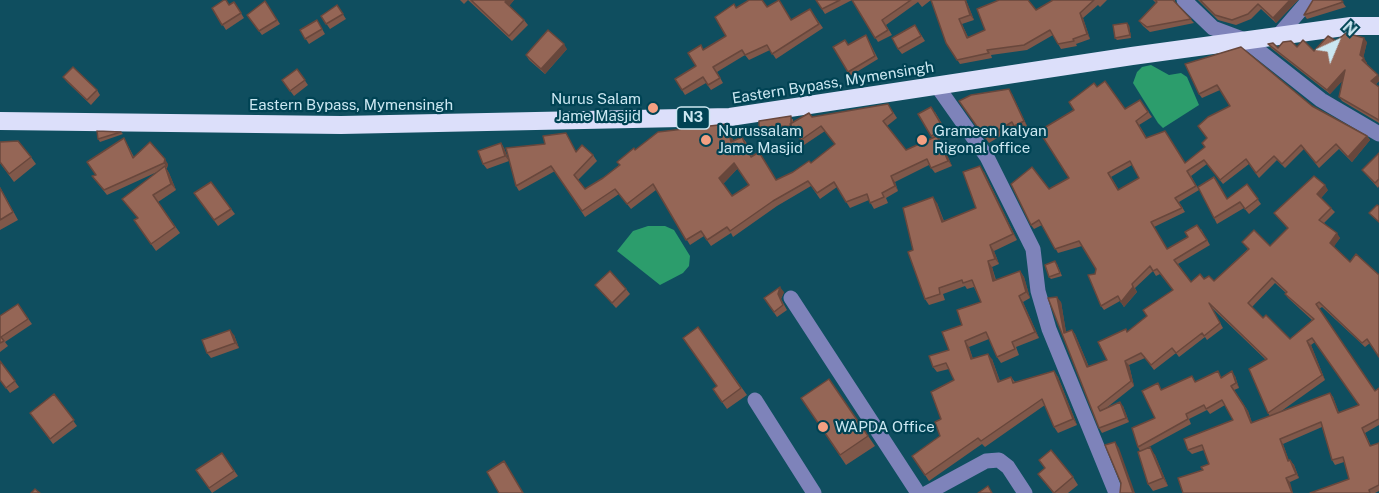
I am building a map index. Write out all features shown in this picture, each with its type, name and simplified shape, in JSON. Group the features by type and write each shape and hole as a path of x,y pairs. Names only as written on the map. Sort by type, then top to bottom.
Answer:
{"highway":[{"name":"Eastern Bypass, Mymensingh","path":"0,122 341,124 730,117 1245,40 1351,26 1379,26"}],"street":[{"path":"1184,0 1213,28 1245,40 1321,100 1379,134"},
{"path":"1278,36 1309,0"},
{"path":"937,86 987,157 1033,249 1038,291 1050,329 1116,493"},
{"path":"791,298 918,493"},
{"path":"755,400 814,493"},
{"path":"927,493 986,461 999,460 1008,467 1025,493"}],"shaded area":[{"path":"1151,65 1169,75 1181,73 1187,77 1199,105 1163,128 1133,83 1137,72 1142,67"},
{"path":"648,226 665,226 674,230 690,256 689,266 683,273 660,285 617,251 633,231"}],"building":[{"path":"224,0 229,5 234,2 241,13 222,25 212,8"},
{"path":"471,0 507,0 505,2 524,20 509,36"},
{"path":"749,0 762,0 767,7 779,0 791,20 810,9 819,24 772,54 767,45 745,55 742,50 713,67 720,78 708,85 703,77 682,90 675,79 696,66 688,53 701,45 703,50 726,36 715,17 734,4 736,8"},
{"path":"816,0 840,0 822,9"},
{"path":"852,0 911,0 882,20 888,30 875,38"},
{"path":"931,0 965,0 970,15 959,19 967,38 985,30 977,9 999,0 1028,0 1036,10 1053,0 1094,0 1080,13 1087,34 1073,39 1074,41 1058,44 1050,30 1024,45 987,50 989,53 957,60 946,43"},
{"path":"1155,0 1173,0 1191,19 1147,27 1139,21 1157,2"},
{"path":"1200,0 1290,0 1273,18 1258,4 1248,14 1232,20 1215,15"},
{"path":"1313,0 1341,0 1343,2 1304,15"},
{"path":"265,1 277,20 259,31 247,15"},
{"path":"337,5 343,14 326,24 321,16"},
{"path":"317,20 322,29 305,39 300,30"},
{"path":"1127,23 1130,35 1115,38 1113,25"},
{"path":"915,25 921,36 898,49 892,38"},
{"path":"548,30 564,44 541,69 526,55"},
{"path":"1346,33 1364,38 1360,55 1364,58 1362,60 1378,75 1371,81 1379,87 1379,120 1339,97 1345,70 1327,90 1268,44 1273,43 1278,48 1283,42 1291,41 1297,47 1303,40 1314,51 1328,36 1336,41"},
{"path":"866,35 875,56 848,72 833,47 845,40 848,45"},
{"path":"1241,47 1312,106 1367,136 1348,157 1336,144 1316,163 1301,145 1282,164 1274,156 1256,173 1246,159 1220,180 1204,160 1187,171 1196,186 1175,198 1182,208 1151,222 1167,249 1188,237 1185,232 1197,225 1207,240 1174,260 1191,282 1200,274 1204,279 1209,276 1214,281 1249,249 1242,242 1254,230 1270,246 1288,228 1274,213 1314,176 1325,185 1317,194 1331,208 1319,220 1337,233 1330,243 1350,262 1356,254 1379,275 1379,357 1367,339 1362,343 1319,302 1316,304 1375,391 1379,388 1379,419 1362,428 1370,446 1379,443 1379,485 1369,490 1370,493 1310,493 1349,479 1343,457 1332,460 1321,422 1280,439 1288,461 1290,460 1296,474 1286,478 1292,493 1183,493 1178,478 1203,470 1201,467 1209,464 1202,445 1188,450 1184,439 1233,420 1222,400 1206,409 1204,405 1186,414 1188,419 1138,447 1132,428 1155,418 1142,391 1158,383 1161,390 1192,376 1195,382 1218,371 1221,378 1232,371 1236,383 1231,386 1244,406 1251,423 1330,393 1338,413 1359,405 1312,338 1307,341 1322,375 1268,413 1249,369 1267,359 1209,303 1220,323 1204,336 1202,333 1176,353 1172,348 1151,365 1141,353 1125,361 1131,381 1098,407 1100,411 1120,402 1126,418 1099,428 1048,298 1057,297 1064,333 1072,330 1087,367 1107,360 1098,342 1126,329 1127,332 1147,316 1143,310 1173,290 1157,269 1153,271 1150,266 1132,284 1133,287 1121,302 1118,296 1101,306 1088,275 1095,274 1096,269 1079,241 1055,249 1039,220 1031,225 1011,184 1032,167 1049,189 1069,178 1039,131 1074,110 1069,102 1094,83 1097,87 1105,81 1125,109 1140,100 1148,112 1136,121 1146,138 1165,131 1185,163 1205,147 1202,143 1207,138 1198,126 1208,117 1230,106 1217,85 1199,94 1185,64","holes":["1130,161 1139,178 1118,190 1108,173","1272,278 1287,292 1285,294 1314,319 1290,339 1266,315 1263,318 1248,303"]},
{"path":"73,67 97,90 87,100 63,77"},
{"path":"297,69 305,80 290,91 282,80"},
{"path":"1009,89 1024,121 1014,126 1012,122 985,138 959,101 971,95"},
{"path":"888,104 893,113 883,121 906,150 937,136 948,161 931,168 927,159 891,176 895,186 882,193 884,197 870,203 867,194 846,202 834,182 817,193 808,181 773,201 730,231 727,227 707,240 701,231 686,240 653,184 627,204 615,189 582,211 551,166 516,186 506,148 545,144 543,136 566,133 576,152 582,145 593,155 574,175 585,189 620,165 617,162 658,132 727,124 731,142 742,137 751,157 759,152 776,180 809,161 811,163 835,144 821,126 801,140 790,124 809,113 812,117","holes":["734,163 749,185 732,196 719,178"]},
{"path":"931,107 944,129 931,136 918,114"},
{"path":"791,116 791,126 759,127 759,121"},
{"path":"97,131 121,132 98,139"},
{"path":"124,138 133,158 150,142 165,159 164,163 104,190 92,176 96,175 87,162"},
{"path":"18,141 31,157 9,174 0,162 0,142"},
{"path":"501,143 505,156 483,164 478,151"},
{"path":"1379,153 1379,179 1375,183 1362,170"},
{"path":"165,166 171,184 153,195 175,227 151,244 134,220 138,218 122,199"},
{"path":"980,166 1013,234 990,245 995,259 988,261 993,281 1020,271 1026,292 1019,296 1035,332 1012,342 1015,349 997,357 986,332 965,341 971,359 988,354 998,382 1011,377 1013,383 1054,371 1073,419 1054,427 1042,399 981,441 978,438 925,475 912,456 940,436 935,422 941,419 931,392 954,380 946,363 933,367 929,356 949,350 942,332 962,325 957,310 981,302 972,280 963,283 962,280 939,288 940,294 925,299 908,252 913,250 903,208 933,197 942,222 976,208 963,172"},
{"path":"1214,177 1227,199 1247,184 1258,199 1245,209 1240,202 1214,218 1198,187"},
{"path":"211,182 231,209 214,220 194,193"},
{"path":"0,188 13,212 0,220"},
{"path":"1377,205 1379,206 1379,222 1369,213"},
{"path":"1055,261 1060,273 1049,277 1045,265"},
{"path":"610,271 626,289 612,303 595,285"},
{"path":"780,287 778,294 783,305 774,312 764,298"},
{"path":"18,304 28,319 1,337 4,341 0,343 0,316"},
{"path":"698,327 741,388 722,402 713,389 717,386 683,338"},
{"path":"230,330 235,343 207,353 202,340"},
{"path":"0,361 15,381 6,388 0,380"},
{"path":"829,379 868,436 840,455 801,398"},
{"path":"54,394 74,420 50,439 30,413"},
{"path":"1115,442 1133,493 1120,493 1121,483 1105,445"},
{"path":"1150,447 1163,478 1148,484 1138,452"},
{"path":"1051,450 1073,477 1054,493 1038,474 1045,468 1039,460"},
{"path":"222,453 234,471 209,488 196,470"},
{"path":"504,461 523,493 499,493 487,472"},
{"path":"988,486 992,493 978,493"}],"place":[{"name":"Nurus Salam Jame Masjid","path":"653,108"},
{"name":"Nurussalam Jame Masjid","path":"706,140"},
{"name":"Grameen kalyan Rigonal office","path":"922,140"},
{"name":"WAPDA Office","path":"823,427"}]}
